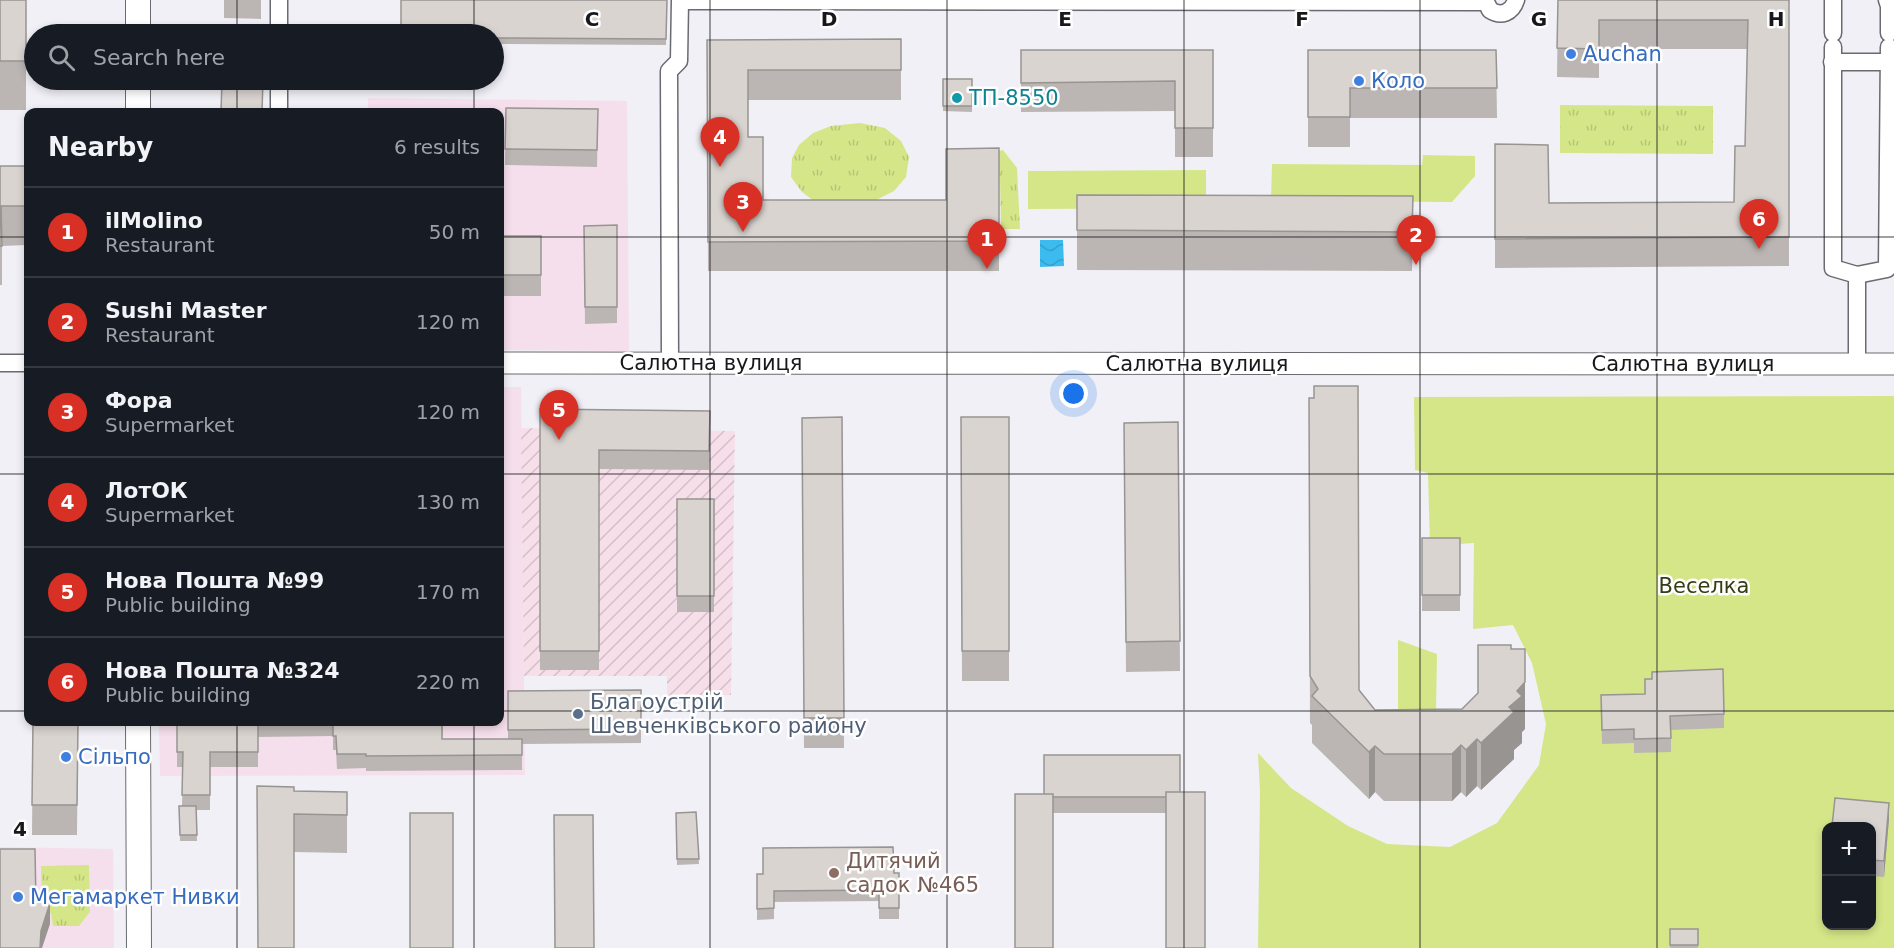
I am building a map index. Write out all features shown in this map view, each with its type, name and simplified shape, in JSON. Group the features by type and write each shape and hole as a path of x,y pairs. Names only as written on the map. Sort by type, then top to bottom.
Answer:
{"main road":[{"path":"138,0 138,24"},
{"path":"138,90 138,108"},
{"path":"138,726 139,948"}],"street":[{"path":"279,0 279,24"},
{"path":"670,363 669,71 679,61 680,0 1485,1 1490,10 1499,14 1509,12 1516,0"},
{"path":"1833,0 1833,268 1857,275 1887,269 1889,47 1887,0"},
{"path":"1833,47 1889,47"},
{"path":"279,90 279,108"},
{"path":"1857,275 1857,364"},
{"path":"0,363 24,363"},
{"name":"Салютна вулиця","path":"504,363 1894,364"}],"shaded area":[{"path":"368,98 627,101 629,351 504,350 504,108 368,108"},
{"path":"504,387 521,387 525,775 160,776 159,726 504,726"},
{"path":"521,428 735,431 731,695 667,696 667,676 524,676"},
{"path":"0,847 113,849 114,948 0,948"}],"green space":[{"path":"1560,105 1713,106 1713,154 1560,153"},
{"path":"860,123 885,128 901,141 909,157 906,177 894,191 872,202 814,201 802,192 791,177 792,158 799,145 813,133 831,126"},
{"path":"1003,150 1017,168 1020,229 1001,229 1000,177 988,176 988,154"},
{"path":"1423,155 1475,156 1475,176 1452,202 1271,201 1272,164 1422,165"},
{"path":"1206,170 1206,208 1028,209 1028,171"},
{"name":"Веселка","path":"1894,396 1894,948 1258,948 1260,791 1258,753 1291,788 1348,826 1387,844 1450,847 1497,823 1539,765 1546,724 1532,663 1513,625 1473,629 1474,543 1430,546 1428,473 1415,470 1414,397"},
{"path":"1398,640 1437,654 1436,711 1398,711"},
{"path":"89,865 90,912 79,926 53,926 51,913 42,913 41,866"}],"water":[{"path":"1040,240 1063,240 1064,266 1040,267"}],"building":[{"path":"0,0 26,0 24,61 0,61"},
{"path":"401,0 667,0 666,39 504,38 504,24 401,24"},
{"path":"1558,0 1789,0 1789,237 1495,239 1495,144 1548,145 1549,203 1734,202 1735,146 1745,146 1748,20 1599,20 1599,49 1557,48"},
{"path":"901,39 901,70 748,70 748,137 763,137 763,200 946,200 946,149 999,148 999,241 708,242 707,40"},
{"path":"1021,50 1213,50 1213,128 1175,128 1175,81 1021,83"},
{"path":"1308,50 1496,50 1497,88 1350,88 1350,117 1308,117"},
{"name":"ТП-8550","path":"943,79 972,79 972,106 943,106"},
{"path":"222,90 263,90 262,108 221,108"},
{"path":"506,108 598,109 597,150 505,149"},
{"path":"0,166 24,166 24,206 1,206 2,246 0,246"},
{"path":"1077,195 1413,196 1412,232 1077,230"},
{"path":"617,225 617,307 585,307 584,226"},
{"path":"504,236 541,236 541,275 504,275"},
{"path":"1314,386 1358,386 1359,690 1375,710 1462,709 1478,693 1478,645 1511,645 1511,649 1525,649 1525,682 1517,691 1522,696 1509,707 1514,712 1481,743 1477,739 1466,750 1461,745 1452,754 1384,754 1375,746 1369,752 1312,696 1318,689 1310,676 1309,398 1314,398"},
{"path":"540,409 710,411 709,451 599,450 599,651 540,651"},
{"path":"842,417 844,718 804,718 802,418"},
{"path":"961,417 1009,417 1009,651 962,651"},
{"path":"1178,422 1180,641 1126,642 1124,423"},
{"path":"677,499 714,499 714,596 677,596"},
{"path":"1422,538 1460,538 1460,595 1422,595"},
{"path":"1723,669 1724,714 1670,716 1671,738 1634,739 1634,729 1602,730 1601,695 1645,694 1645,679 1652,679 1652,672"},
{"path":"641,690 641,729 508,730 508,691"},
{"path":"33,726 78,726 77,805 32,805"},
{"path":"177,726 258,726 258,752 210,752 210,795 182,795 183,752 177,752"},
{"path":"333,726 442,726 442,739 522,739 522,755 366,756 366,754 337,754 336,736 333,736"},
{"path":"1044,755 1180,755 1180,792 1166,792 1166,797 1053,797 1053,794 1044,794"},
{"path":"257,786 294,787 294,791 347,792 347,815 294,814 294,948 258,948"},
{"path":"1166,792 1205,792 1205,948 1166,948"},
{"path":"1015,794 1053,794 1053,948 1015,948"},
{"path":"1835,798 1889,803 1884,861 1876,860 1876,822 1832,822"},
{"path":"179,806 196,806 197,835 180,835"},
{"path":"696,812 699,859 677,859 676,813"},
{"path":"410,813 453,813 453,948 410,948"},
{"path":"554,815 593,815 594,948 555,948"},
{"path":"893,847 894,873 899,873 899,908 879,908 879,890 774,891 774,908 757,909 757,874 763,874 763,848"},
{"name":"Мегамаркет Нивки","path":"0,849 35,849 36,903 50,903 41,931 40,948 0,948"},
{"path":"1670,929 1698,929 1698,945 1670,945"}],"place":[{"name":"Auchan","path":"1571,54"},
{"name":"Коло","path":"1359,81"},
{"name":"ТП-8550","path":"957,98"},
{"name":"ЛотОК","path":"720,167"},
{"name":"Фора","path":"743,232"},
{"name":"Нова Пошта №324","path":"1759,249"},
{"name":"Sushi Master","path":"1416,265"},
{"name":"ilMolino","path":"987,269"},
{"name":"Нова Пошта №99","path":"559,440"},
{"name":"Благоустрій Шевченківського району","path":"578,714"},
{"name":"Сільпо","path":"66,757"},
{"name":"Дитячий садок №465","path":"834,873"},
{"name":"Мегамаркет Нивки","path":"18,897"}]}
